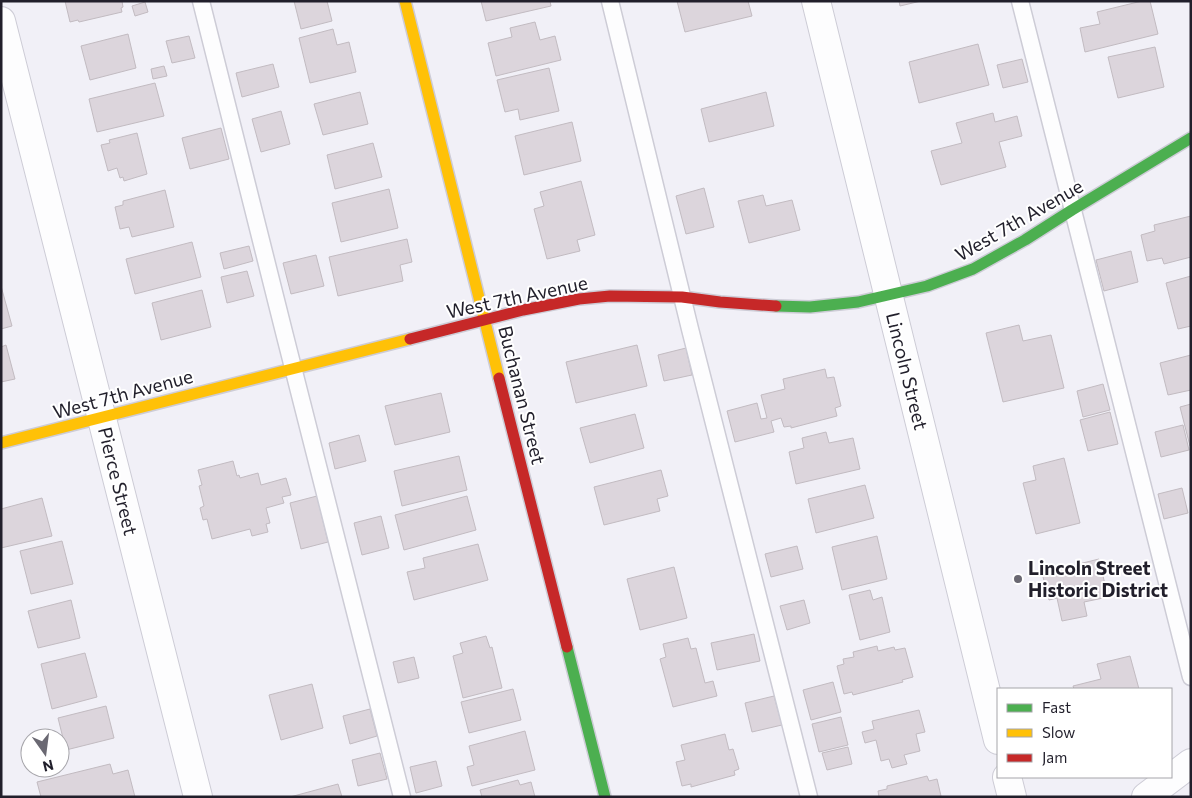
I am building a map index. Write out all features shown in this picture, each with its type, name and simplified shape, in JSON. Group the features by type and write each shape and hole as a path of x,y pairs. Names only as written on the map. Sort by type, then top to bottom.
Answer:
{"street":[{"name":"Buchanan Street","path":"405,1 605,797"},
{"name":"Lincoln Street","path":"816,1 997,736"},
{"name":"Pierce Street","path":"1,21 198,797"},
{"name":"West 7th Avenue","path":"1,443 532,308 579,299 610,296 682,297 763,306 810,307 858,302 889,296 927,286 973,269 1025,240 1191,138"},
{"path":"1172,777 1191,763"},
{"path":"1007,778 1012,797"},
{"path":"1146,797 1171,778"}],"lane":[{"path":"201,1 402,797"},
{"path":"610,1 682,297 809,797"},
{"path":"1020,1 1191,677"}],"building":[{"path":"65,1 122,1 123,7 121,8 122,12 79,22 78,20 70,22"},
{"path":"294,1 327,1 332,21 301,29"},
{"path":"481,1 550,1 551,6 486,21"},
{"path":"677,1 748,1 752,16 685,32"},
{"path":"899,1 921,1 900,6"},
{"path":"1142,1 1150,1 1158,34 1085,52 1080,28 1100,24 1097,12"},
{"path":"145,2 148,12 135,16 132,6"},
{"path":"535,22 540,40 555,36 561,60 496,76 488,43 512,37 510,28"},
{"path":"333,29 337,45 349,42 356,72 310,83 299,38"},
{"path":"128,34 136,68 90,80 81,46"},
{"path":"189,36 195,58 172,63 166,41"},
{"path":"978,44 989,85 919,103 909,62"},
{"path":"1155,47 1164,87 1118,98 1108,57"},
{"path":"1022,59 1028,82 1003,88 997,65"},
{"path":"273,64 279,87 242,97 236,73"},
{"path":"164,66 167,76 153,79 151,69"},
{"path":"549,68 559,111 520,120 518,109 505,112 497,80"},
{"path":"155,83 164,116 97,132 89,99"},
{"path":"360,92 368,124 323,135 314,104"},
{"path":"766,92 774,126 709,142 701,109"},
{"path":"281,111 290,144 261,152 252,119"},
{"path":"993,113 995,122 1017,116 1022,136 999,142 1006,167 941,185 931,151 962,143 956,123"},
{"path":"572,122 581,161 524,175 515,136"},
{"path":"221,128 229,159 190,169 182,138"},
{"path":"137,133 147,174 124,181 123,177 120,178 117,168 108,171 101,145 110,143 109,140"},
{"path":"373,143 382,177 335,189 327,155"},
{"path":"581,181 595,235 577,240 580,251 547,259 534,209 544,206 540,192"},
{"path":"704,188 714,227 686,234 676,196"},
{"path":"389,189 398,228 341,242 332,203"},
{"path":"165,190 174,227 132,237 129,227 120,229 115,207 123,205 123,201"},
{"path":"763,195 766,206 792,200 800,230 749,243 738,201"},
{"path":"1191,216 1191,257 1164,264 1162,258 1147,261 1141,235 1155,231 1154,225"},
{"path":"407,239 412,262 400,265 403,281 338,296 329,257"},
{"path":"192,242 201,277 135,294 126,259"},
{"path":"249,246 253,261 224,269 220,253"},
{"path":"1131,251 1138,282 1104,291 1096,260"},
{"path":"316,255 324,286 291,294 283,263"},
{"path":"247,271 254,296 227,303 221,277"},
{"path":"1191,276 1191,326 1178,329 1166,283"},
{"path":"1,286 12,326 1,329"},
{"path":"202,290 211,327 161,340 152,303"},
{"path":"1019,325 1023,341 1051,335 1064,388 1003,402 986,333"},
{"path":"6,345 15,379 1,382 1,347"},
{"path":"637,345 647,386 576,403 566,362"},
{"path":"686,348 692,375 664,381 658,355"},
{"path":"1191,355 1191,390 1168,395 1160,363"},
{"path":"825,369 827,378 834,377 841,406 835,408 837,416 791,428 791,426 784,427 781,418 771,421 774,432 735,442 727,411 757,403 761,419 767,418 761,395 785,389 783,379"},
{"path":"1103,384 1110,410 1083,417 1077,391"},
{"path":"441,393 450,432 395,445 385,406"},
{"path":"1191,404 1191,445 1190,446 1180,407"},
{"path":"1110,412 1118,444 1088,451 1080,420"},
{"path":"635,414 644,448 590,463 580,428"},
{"path":"1183,425 1189,450 1161,457 1155,432"},
{"path":"826,432 829,443 853,438 860,469 796,484 789,452 804,448 802,438"},
{"path":"359,435 366,461 335,469 329,443"},
{"path":"459,456 467,490 402,506 394,471"},
{"path":"1064,458 1080,523 1036,534 1023,483 1036,480 1033,466"},
{"path":"233,461 237,476 239,475 240,478 258,473 261,485 286,478 291,495 282,497 284,503 266,508 270,523 266,524 268,532 252,536 250,529 212,539 207,519 203,520 200,508 204,506 199,486 202,485 198,470"},
{"path":"661,470 668,496 657,499 660,511 604,525 594,487"},
{"path":"865,485 874,518 816,533 808,499"},
{"path":"1182,488 1188,513 1164,519 1158,494"},
{"path":"317,496 328,542 301,549 290,503"},
{"path":"467,496 476,530 404,550 395,515"},
{"path":"42,498 52,536 1,548 1,509"},
{"path":"381,516 389,548 362,555 354,523"},
{"path":"877,536 887,579 842,590 832,547"},
{"path":"62,541 73,584 31,594 20,551"},
{"path":"478,544 488,580 414,600 407,572 425,568 423,558"},
{"path":"797,546 803,569 771,577 765,554"},
{"path":"1099,559 1108,597 1084,602 1087,616 1062,621 1057,598 1049,600 1042,573"},
{"path":"674,567 687,618 640,630 627,579"},
{"path":"870,590 873,600 882,597 890,632 860,640 849,595"},
{"path":"71,600 80,638 38,648 28,611"},
{"path":"804,600 810,623 787,630 780,606"},
{"path":"754,634 760,661 717,670 711,643"},
{"path":"486,636 490,648 492,647 502,688 463,698 453,656 463,653 460,643"},
{"path":"688,638 691,649 696,648 705,683 713,681 717,696 673,707 660,659 666,657 663,644"},
{"path":"877,646 878,651 894,647 895,650 905,648 913,677 902,680 903,682 853,695 852,692 844,694 837,666 844,664 843,659 854,657 853,652"},
{"path":"85,653 97,697 52,709 41,664"},
{"path":"1130,656 1139,688 1074,688 1073,686 1101,679 1097,664"},
{"path":"414,657 419,678 398,683 393,662"},
{"path":"833,682 841,712 811,720 803,690"},
{"path":"312,684 323,728 281,740 269,695"},
{"path":"513,689 521,720 469,733 461,702"},
{"path":"774,696 782,725 752,732 745,703"},
{"path":"106,706 114,738 70,749 70,728 60,728 58,718"},
{"path":"370,709 377,736 350,744 343,716"},
{"path":"919,710 925,732 916,734 920,751 904,755 907,764 892,768 889,759 881,761 876,740 865,743 862,732 874,729 872,721"},
{"path":"841,717 848,745 819,752 812,724"},
{"path":"525,731 535,770 472,786 467,767 474,765 469,746"},
{"path":"725,734 729,750 733,749 739,769 734,771 735,775 691,787 691,784 682,786 676,762 685,760 681,745"},
{"path":"848,747 852,764 827,770 822,753"},
{"path":"380,753 387,779 358,786 352,760"},
{"path":"436,761 442,786 416,793 410,767"},
{"path":"110,764 113,774 128,770 135,797 41,797 37,782 53,778 70,778 70,774"},
{"path":"927,776 929,781 937,779 941,796 879,797 878,791 887,789 887,786"},
{"path":"518,780 520,785 531,782 535,797 482,797 480,790"},
{"path":"338,784 342,797 290,797"}],"traffic: fast":[{"path":"776,306 810,307 858,302 927,286 973,269 1025,240 1191,138"},
{"path":"567,647 605,797"}],"traffic: slow":[{"path":"405,1 499,378"},
{"path":"1,443 410,339"}],"traffic: jam":[{"path":"410,339 523,310 579,299 610,296 682,297 776,306"},
{"path":"499,378 567,647"}],"place":[{"name":"Lincoln Street Historic District","path":"1018,579"}]}
